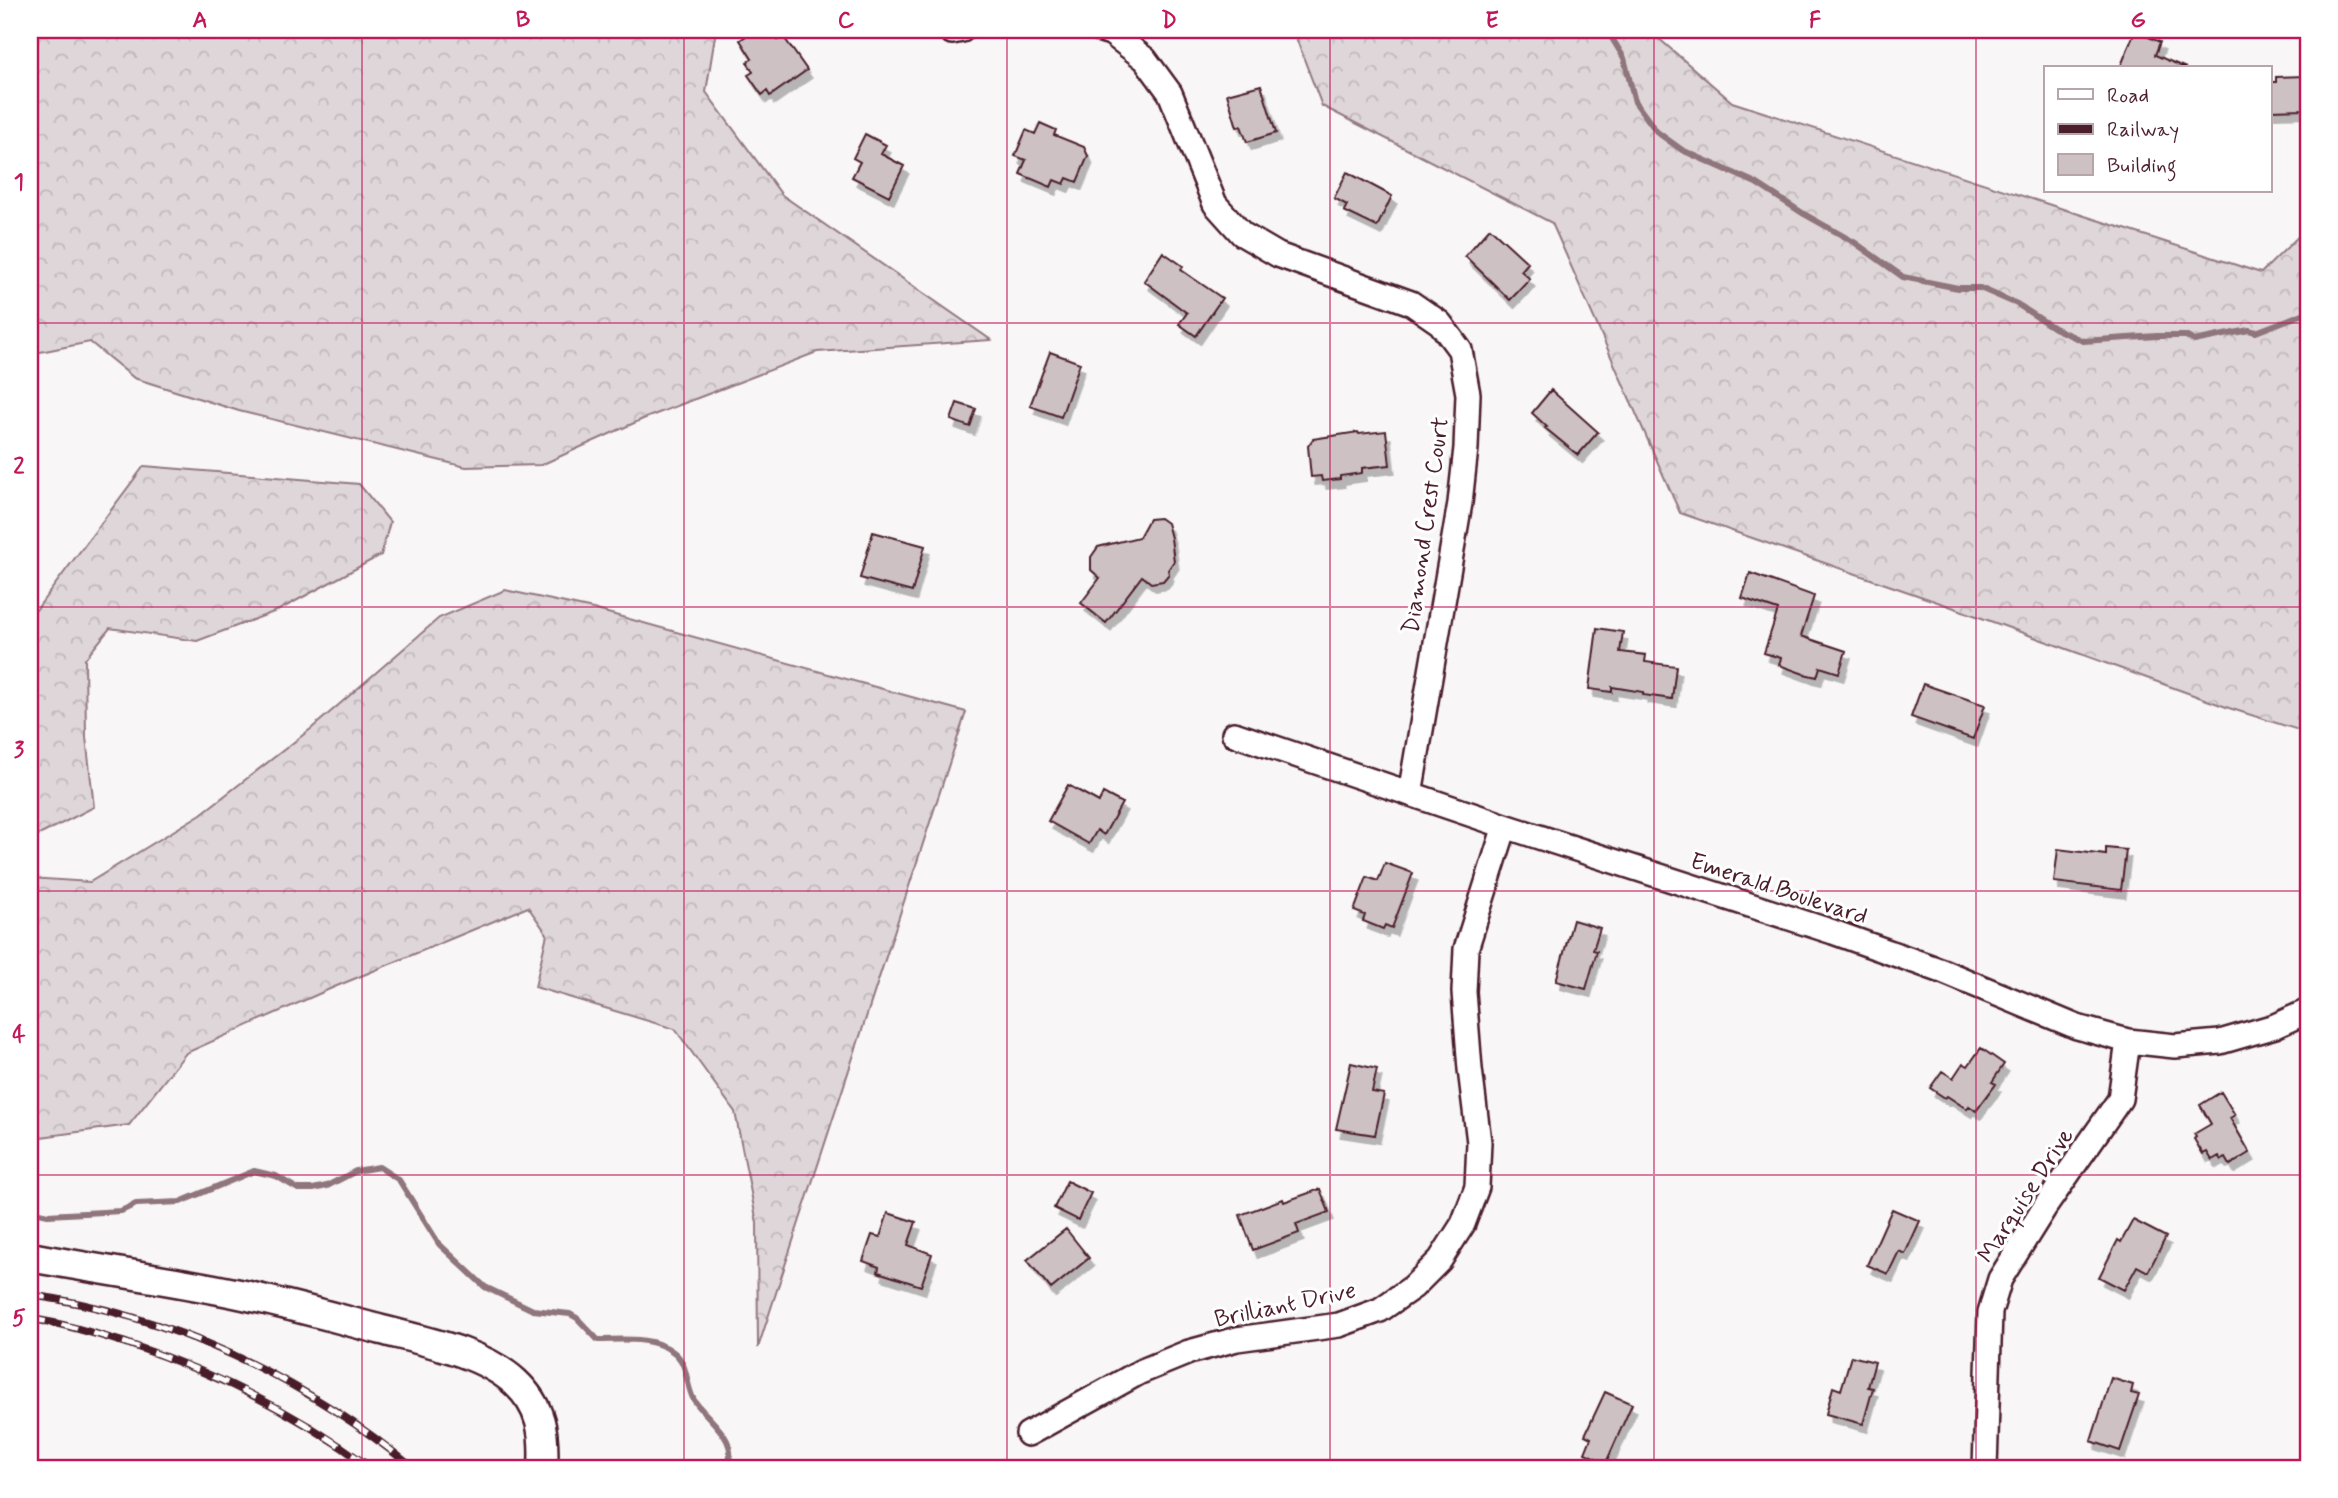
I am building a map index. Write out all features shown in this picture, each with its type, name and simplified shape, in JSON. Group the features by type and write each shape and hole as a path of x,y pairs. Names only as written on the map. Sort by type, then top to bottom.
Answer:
{"street":[{"name":"Diamond Crest Court","path":"1101,30 1111,33 1145,59 1170,93 1215,204 1242,234 1278,256 1411,303 1440,323 1460,350 1468,394 1460,503 1410,794"},
{"name":"Emerald Boulevard","path":"1234,734 1505,827 1833,932 1942,971 2077,1027 2128,1041 2175,1046 2220,1042 2276,1026 2308,1011"},
{"name":"Brilliant Drive","path":"1028,1434 1140,1372 1189,1352 1237,1339 1339,1325 1380,1310 1413,1287 1440,1259 1463,1224 1477,1187 1479,1142 1464,992 1466,949 1505,827"},
{"name":"Marquise Drive","path":"1984,1468 1990,1312 2000,1279 2045,1207 2120,1099 2128,1041"},
{"path":"30,1257 242,1295 449,1348 485,1363 513,1380 531,1399 540,1418 545,1442 543,1468"}],"green space":[{"path":"30,30 716,30 706,92 782,195 991,340 817,352 643,419 541,465 466,467 239,411 134,378 90,342 30,354"},
{"path":"1293,30 1649,30 1732,102 2261,273 2308,227 2308,733 2229,708 1949,606 1680,513 1552,223 1322,106"},
{"path":"144,466 359,484 390,522 381,555 279,610 197,641 110,628 85,659 86,737 94,807 30,838 30,618"},
{"path":"505,590 593,609 966,712 758,1348 757,1223 735,1112 675,1029 535,987 547,934 528,907 332,988 186,1053 129,1125 41,1137 30,1135 30,878 90,882 201,814 312,728 439,618"}],"building":[{"path":"755,30 762,30 767,36 773,32 778,40 783,36 807,70 770,96 767,91 762,95 748,75 753,72 747,62 752,59 740,40"},
{"path":"2135,31 2160,42 2155,55 2181,66 2121,66"},
{"path":"2304,76 2304,81 2308,81 2308,105 2304,105 2304,109 2272,110 2272,82 2276,82 2276,77"},
{"path":"1261,85 1276,133 1247,142 1241,126 1237,127 1227,94"},
{"path":"1040,123 1056,130 1054,135 1084,147 1088,156 1077,182 1067,178 1064,184 1054,180 1051,187 1020,174 1026,160 1015,156 1026,130 1035,134"},
{"path":"865,134 886,145 881,154 904,166 889,196 852,177 860,162 853,158"},
{"path":"1347,172 1392,196 1377,227 1344,211 1347,205 1334,198"},
{"path":"1490,228 1528,263 1521,271 1530,279 1510,300 1465,256"},
{"path":"1163,252 1183,266 1181,270 1222,298 1196,336 1179,324 1187,313 1144,281"},
{"path":"1050,352 1080,363 1061,417 1030,406"},
{"path":"1551,390 1598,432 1578,455 1545,428 1547,427 1532,413"},
{"path":"957,403 976,409 970,427 951,420"},
{"path":"1386,431 1390,465 1362,468 1362,473 1340,476 1340,479 1322,481 1321,476 1311,477 1308,446 1313,439"},
{"path":"1160,518 1167,523 1171,538 1174,561 1168,570 1169,574 1163,581 1151,583 1142,576 1106,623 1081,603 1100,578 1091,570 1091,557 1098,547 1139,537 1149,519"},
{"path":"873,532 925,546 912,592 860,578"},
{"path":"1750,573 1814,596 1801,636 1846,651 1839,673 1820,667 1817,677 1804,674 1779,665 1781,658 1764,653 1778,610 1742,598"},
{"path":"1597,628 1623,632 1620,652 1646,655 1645,662 1676,666 1672,699 1612,687 1612,692 1589,689"},
{"path":"1923,684 1985,705 1973,739 1911,717"},
{"path":"1068,785 1099,802 1103,793 1122,803 1104,835 1097,830 1089,844 1048,821"},
{"path":"2106,848 2126,850 2121,890 2054,882 2058,849 2106,855"},
{"path":"1385,863 1413,873 1392,928 1385,925 1383,929 1363,921 1365,915 1354,911 1367,877 1378,881"},
{"path":"1573,920 1600,928 1593,950 1597,951 1586,989 1556,981"},
{"path":"1981,1048 2004,1064 1992,1082 1996,1084 1976,1111 1969,1106 1967,1109 1947,1096 1945,1098 1930,1088 1942,1071 1953,1078 1963,1063 1968,1066"},
{"path":"1351,1063 1377,1069 1372,1092 1384,1094 1375,1135 1336,1129"},
{"path":"2221,1092 2235,1115 2230,1118 2250,1153 2230,1165 2226,1158 2222,1160 2219,1156 2212,1160 2207,1152 2203,1154 2194,1139 2194,1134 2211,1124 2200,1105"},
{"path":"1067,1181 1091,1193 1078,1220 1054,1208"},
{"path":"1320,1189 1329,1212 1296,1224 1299,1233 1253,1250 1240,1215"},
{"path":"1892,1209 1920,1221 1905,1254 1899,1251 1888,1274 1867,1265"},
{"path":"888,1213 916,1222 908,1245 932,1254 921,1286 878,1272 879,1267 863,1261 872,1235 880,1237"},
{"path":"2133,1220 2166,1237 2148,1272 2137,1266 2124,1290 2099,1277 2118,1240 2121,1242"},
{"path":"1066,1229 1089,1258 1051,1289 1027,1260"},
{"path":"1851,1356 1875,1362 1868,1387 1873,1388 1863,1424 1826,1414 1833,1387 1841,1390"},
{"path":"2111,1378 2133,1385 2131,1393 2139,1395 2120,1451 2091,1441"},
{"path":"1605,1392 1632,1404 1606,1463 1585,1453 1591,1438 1585,1435"}],"waterway":[{"path":"1607,30 1624,58 1635,102 1657,132 1682,150 1756,183 1854,242 1903,277 1958,288 1980,288 2017,304 2054,328 2083,341 2157,336 2186,336 2194,341 2249,330 2256,332 2308,312"},
{"path":"30,1211 48,1215 121,1211 136,1204 180,1202 254,1171 276,1176 298,1189 313,1189 327,1186 356,1171 379,1167 399,1180 439,1244 485,1287 533,1310 570,1314 598,1340 646,1341 672,1351 684,1367 694,1400 727,1440 730,1458 725,1468"}],"railway":[{"path":"30,1295 82,1304 133,1318 234,1355 328,1406 413,1468"},
{"path":"30,1319 67,1326 129,1344 224,1381 285,1412 371,1468"}]}
